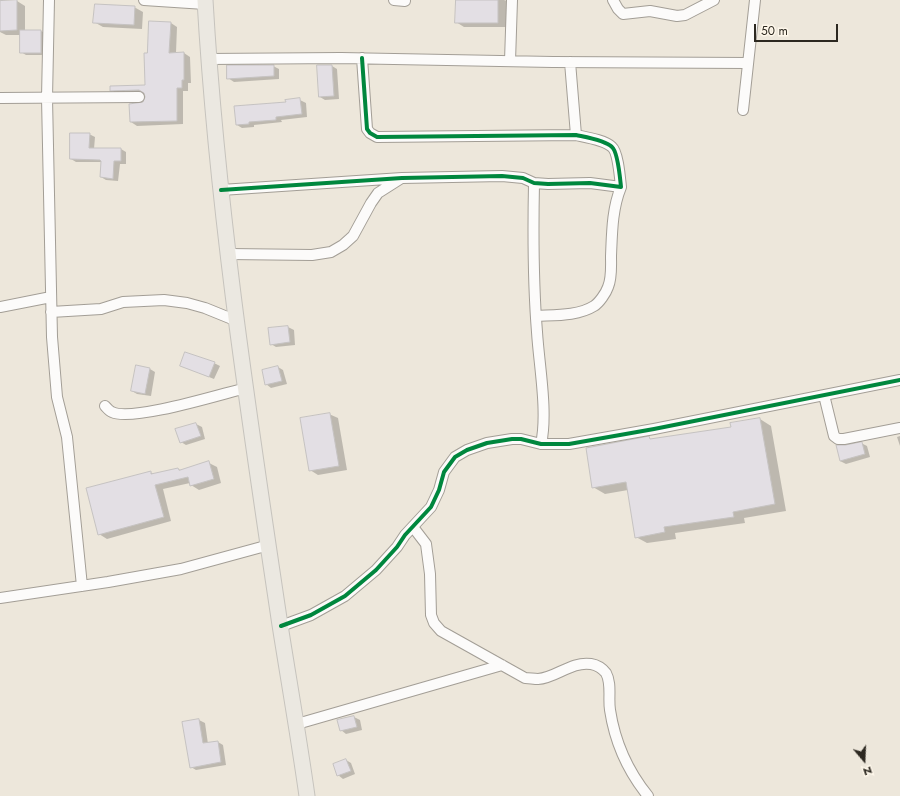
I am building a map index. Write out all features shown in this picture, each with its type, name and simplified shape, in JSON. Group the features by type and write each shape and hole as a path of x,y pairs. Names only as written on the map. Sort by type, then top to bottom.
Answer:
{"main road":[{"path":"205,2 211,97 228,254 269,545 308,796"}],"street":[{"path":"48,0 46,98 51,312 57,397 67,436 82,586"},
{"path":"144,0 205,2"},
{"path":"394,0 404,1"},
{"path":"510,61 512,0"},
{"path":"613,0 623,14 650,11 677,16 685,15 714,0"},
{"path":"743,110 755,0"},
{"path":"362,58 367,129 370,133 377,137 576,135 592,138 612,146 615,152 621,187 616,199 613,218 609,287 595,306 582,311 560,315 537,316"},
{"path":"208,59 362,58 570,62 748,63"},
{"path":"570,62 576,135"},
{"path":"0,98 139,97"},
{"path":"221,190 402,178 502,176 523,178 534,183 590,183 621,187"},
{"path":"228,254 312,255 331,252 343,245 353,236 378,193 402,178"},
{"path":"534,183 534,283 544,432 541,444"},
{"path":"0,307 51,297"},
{"path":"51,312 101,309 123,302 164,300 186,303 205,308 237,321"},
{"path":"281,626 312,615 345,596 376,570 431,507 439,490 444,472 455,457 467,450 487,443 499,441 521,440 541,444 569,444 715,418 900,380"},
{"path":"105,406 112,412 125,414 146,413 246,388"},
{"path":"824,395 834,436 838,439 900,428"},
{"path":"413,527 426,544 430,574 431,616 434,623 441,631 525,678 538,679 582,664 599,666 606,673 610,709 618,745 622,756 648,796"},
{"path":"0,598 181,569 269,545"},
{"path":"297,724 502,665"}],"building":[{"path":"17,0 17,30 0,31 0,1"},
{"path":"456,0 498,0 498,23 455,23"},
{"path":"95,4 135,6 134,25 93,23"},
{"path":"149,21 171,22 169,53 184,52 184,80 182,80 182,88 177,88 177,121 130,122 129,104 143,102 145,97 144,93 139,90 110,91 110,86 145,85 144,53 147,53"},
{"path":"20,30 41,30 41,53 20,53"},
{"path":"227,65 274,65 274,76 227,79"},
{"path":"317,65 332,65 334,96 319,97"},
{"path":"300,98 302,114 276,117 276,120 249,122 249,124 236,125 234,106 286,102 285,100"},
{"path":"70,133 90,133 89,148 121,148 121,161 114,161 113,179 100,177 100,160 70,159"},
{"path":"288,326 290,342 270,345 268,328"},
{"path":"185,352 215,362 209,377 180,366"},
{"path":"136,365 150,368 145,394 131,391"},
{"path":"278,366 282,381 265,385 262,370"},
{"path":"330,413 339,466 309,471 300,418"},
{"path":"760,418 775,504 733,512 734,517 664,527 665,532 635,538 626,482 592,488 586,448 649,436 650,439 731,427 730,423"},
{"path":"196,423 201,436 180,443 175,429"},
{"path":"862,442 865,454 840,461 836,445"},
{"path":"209,461 214,479 190,486 188,477 155,485 164,517 98,535 86,488 151,471 151,474 178,468 179,470"},
{"path":"354,716 357,727 340,731 337,720"},
{"path":"199,719 203,743 218,741 221,762 190,768 182,722"},
{"path":"346,759 351,771 337,776 333,764"}],"cycle path":[{"path":"221,190 402,178 502,176 523,178 534,183 590,183 621,187 616,154 612,147 600,141 576,135 377,137 370,133 367,129 362,58"},
{"path":"281,626 311,615 345,596 376,570 431,507 439,490 444,472 455,457 467,450 487,443 512,439 521,439 541,444 569,444 654,429 900,380"}]}
